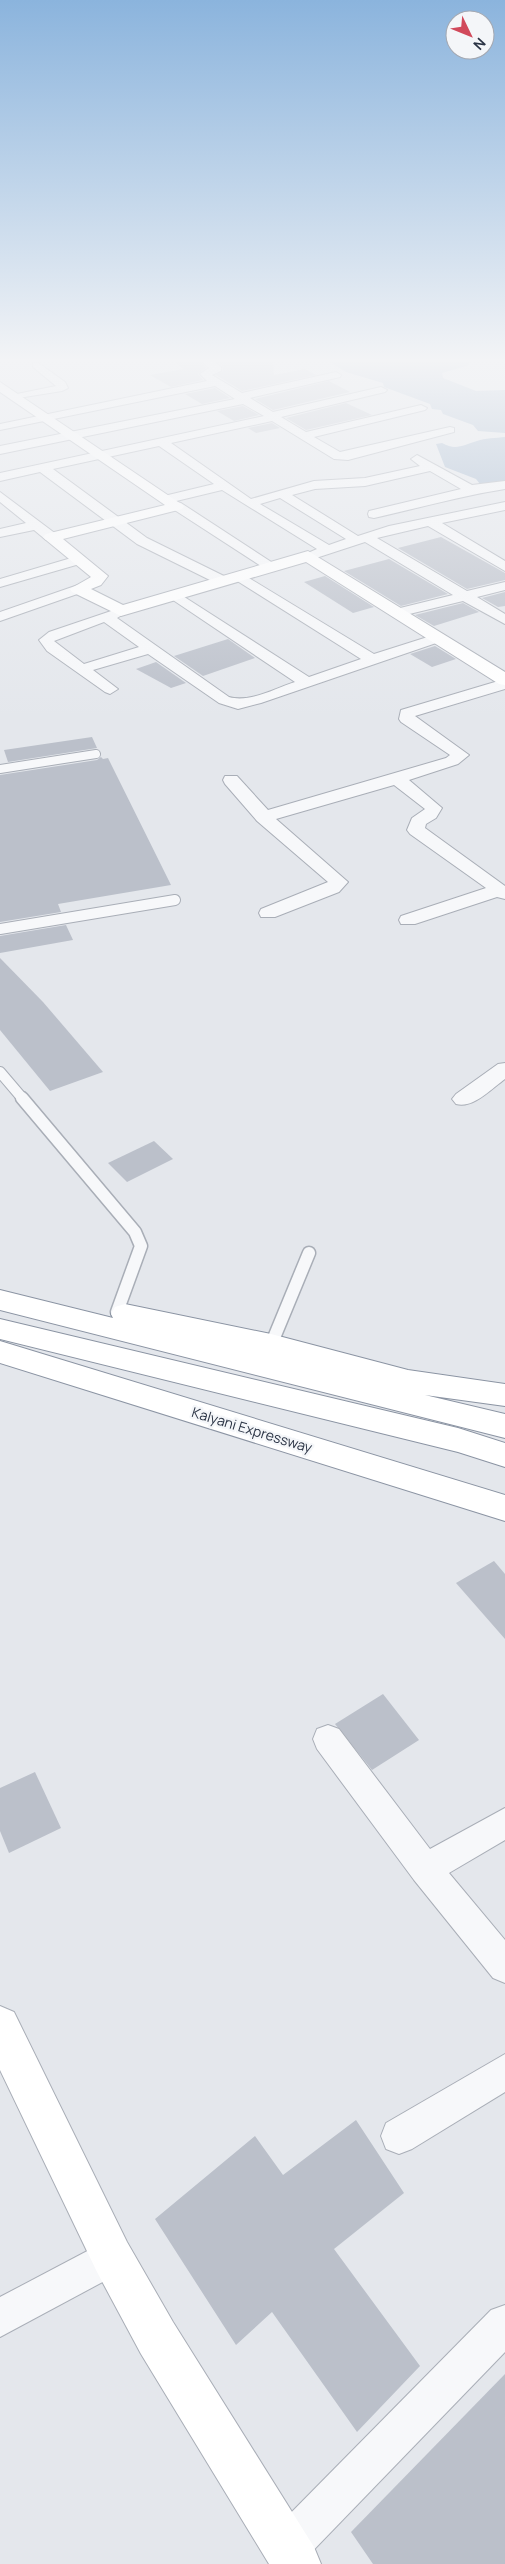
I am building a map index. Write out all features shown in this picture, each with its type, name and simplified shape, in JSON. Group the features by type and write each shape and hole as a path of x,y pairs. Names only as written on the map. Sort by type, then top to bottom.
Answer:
{"main road":[{"path":"142,482 172,503"},
{"path":"51,537 116,521 172,503"},
{"path":"51,537 100,576 95,582 78,589"},
{"path":"78,589 121,611 308,556 505,682"},
{"path":"0,1280 117,1312 271,1345 408,1382 505,1396"},
{"path":"0,1300 505,1426"},
{"path":"0,1329 458,1440 505,1455"},
{"name":"Kalyani Expressway","path":"0,1352 505,1508"},
{"path":"0,2026 112,2257 157,2338 292,2556"}],"street":[{"path":"62,482 151,546 223,581"},
{"path":"217,482 249,503 328,549"},
{"path":"249,503 314,484 367,482"},
{"path":"459,482 473,489"},
{"path":"374,514 446,498 473,489 505,485"},
{"path":"172,503 223,486"},
{"path":"282,494 505,620"},
{"path":"2,500 51,537"},
{"path":"172,503 272,567"},
{"path":"308,556 389,530 501,510"},
{"path":"431,522 505,567"},
{"path":"0,533 36,525"},
{"path":"0,583 78,560"},
{"path":"239,576 373,660"},
{"path":"397,613 505,586"},
{"path":"0,617 78,589"},
{"path":"175,595 306,682"},
{"path":"110,689 52,648 46,640 54,635 121,611"},
{"path":"106,617 230,702 248,703 437,638"},
{"path":"82,669 150,648"},
{"path":"263,817 397,779 452,760 461,755 407,719 407,714 505,682"},
{"path":"397,779 434,808 430,814 418,822 416,830 502,892"},
{"path":"231,780 263,817 339,882 333,888 268,913"},
{"path":"408,920 502,892"},
{"path":"463,1099 505,1069"},
{"path":"328,1739 425,1869 505,1966"},
{"path":"425,1869 505,1823"},
{"path":"399,2136 505,2072"},
{"path":"0,2318 112,2257"},
{"path":"292,2556 505,2324"}],"lane":[{"path":"0,769 96,754"},
{"path":"0,929 175,900"},
{"path":"0,1072 135,1232 141,1246 117,1312"},
{"path":"271,1345 309,1253"}],"water":[{"path":"478,482 505,482 505,483 480,484"}],"building":[{"path":"441,537 505,573 505,580 467,589 398,548"},
{"path":"389,559 448,594 401,606 344,571"},
{"path":"325,576 374,607 353,613 304,582"},
{"path":"505,592 505,606 498,607 482,598"},
{"path":"463,603 479,612 434,626 415,615"},
{"path":"228,639 255,658 203,676 174,656"},
{"path":"435,646 456,659 432,667 410,654"},
{"path":"156,662 186,683 171,688 136,669"},
{"path":"92,737 97,748 8,762 4,750"},
{"path":"101,757 103,759 108,758 171,885 58,904 61,912 0,922 0,775 97,760"},
{"path":"66,925 73,940 0,953 0,936"},
{"path":"0,958 43,1002 103,1072 50,1091 0,1030"},
{"path":"154,1141 173,1159 127,1182 108,1163"},
{"path":"494,1561 505,1574 505,1639 456,1583"},
{"path":"383,1694 419,1740 372,1770 335,1724"},
{"path":"35,1772 61,1828 9,1853 0,1831 0,1788"},
{"path":"356,2120 404,2193 334,2249 420,2366 357,2432 272,2312 236,2345 155,2219 255,2136 283,2175"},
{"path":"505,2374 505,2564 373,2564 351,2532"}]}
